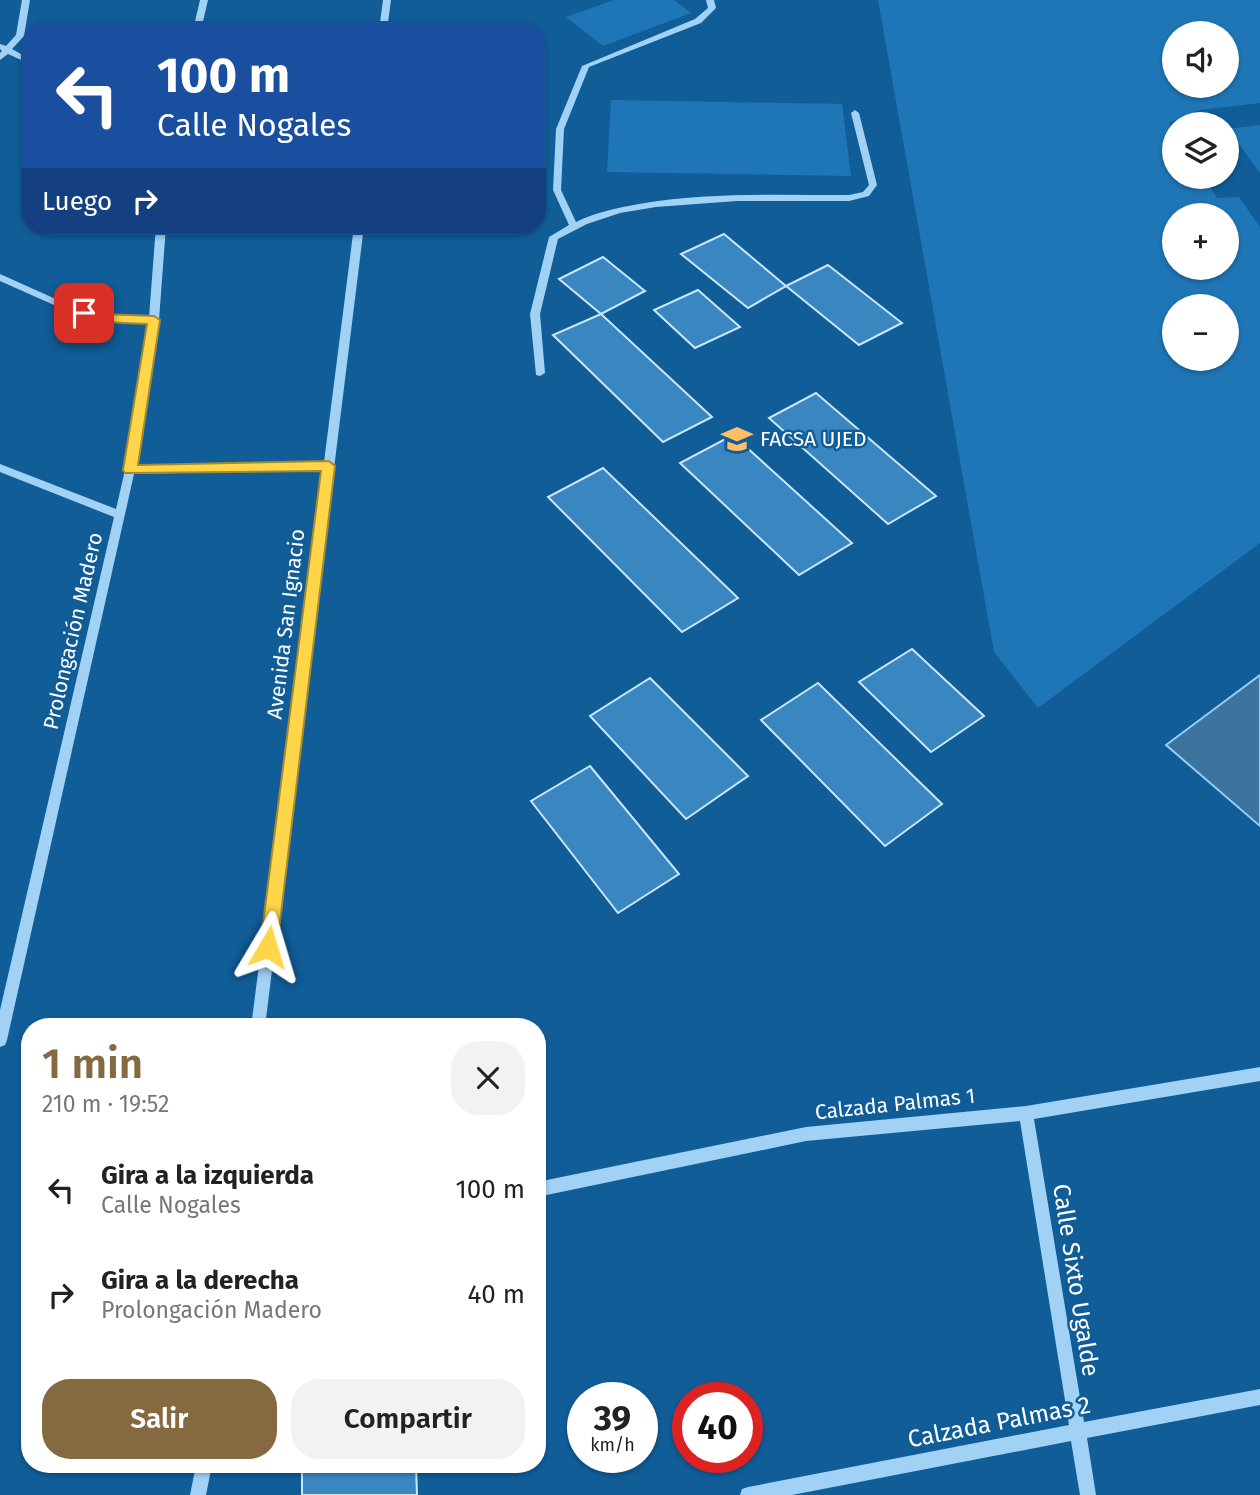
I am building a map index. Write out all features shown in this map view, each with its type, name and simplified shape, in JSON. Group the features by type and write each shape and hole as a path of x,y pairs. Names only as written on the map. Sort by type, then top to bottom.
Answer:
{"street":[{"path":"22,21 26,0"},
{"path":"199,21 204,0"},
{"path":"384,21 387,0"},
{"path":"573,224 557,190 560,129 586,66 698,20 712,8 710,0"},
{"path":"0,58 9,51 20,36 21,30"},
{"path":"0,46 21,57"},
{"path":"540,373 535,314 554,237 573,224 655,202 849,198 866,194 873,184 855,113"},
{"name":"Prolongación Madero","path":"0,1040 130,470 154,320 160,235"},
{"name":"Avenida San Ignacio","path":"259,1018 358,235"},
{"path":"0,277 66,307 102,318 154,320"},
{"path":"130,470 329,466"},
{"path":"0,468 120,515"},
{"name":"Calzada Palmas 1","path":"546,1188 806,1134 1026,1113 1260,1074"},
{"name":"Calle Sixto Ugalde","path":"1026,1113 1088,1495"},
{"name":"Calzada Palmas 2","path":"748,1495 1260,1397"},
{"path":"198,1495 202,1473"}],"shaded area":[{"path":"614,0 674,0 691,13 603,46 566,17"},
{"path":"878,0 1260,0 1260,103 1195,112 1162,112 1162,189 1211,189 1217,198 1239,197 1260,227 1260,543 1038,708 994,652"},
{"path":"611,100 842,104 851,176 607,172"},
{"path":"1260,125 1260,173 1239,144 1239,128"},
{"path":"1260,675 1260,826 1166,745"}],"building":[{"path":"724,234 786,286 748,308 681,254"},
{"path":"603,257 645,291 601,314 559,279"},
{"path":"828,265 902,323 859,345 786,286"},
{"path":"698,290 740,327 695,348 654,310"},
{"path":"601,314 712,417 663,442 553,335"},
{"path":"816,393 936,496 888,524 769,418"},
{"path":"733,435 852,543 799,575 680,463"},
{"path":"603,468 738,598 682,632 548,497"},
{"path":"912,649 984,716 931,752 859,682"},
{"path":"650,678 748,776 686,819 590,716"},
{"path":"818,683 942,804 885,846 761,720"},
{"path":"590,766 679,874 618,913 531,801"},
{"path":"302,1473 416,1473 417,1495 302,1495"}],"place":[{"name":"FACSA UJED","path":"737,439"}],"route":[{"path":"84,313 102,318 154,320 130,470 329,466 268,947"}]}
